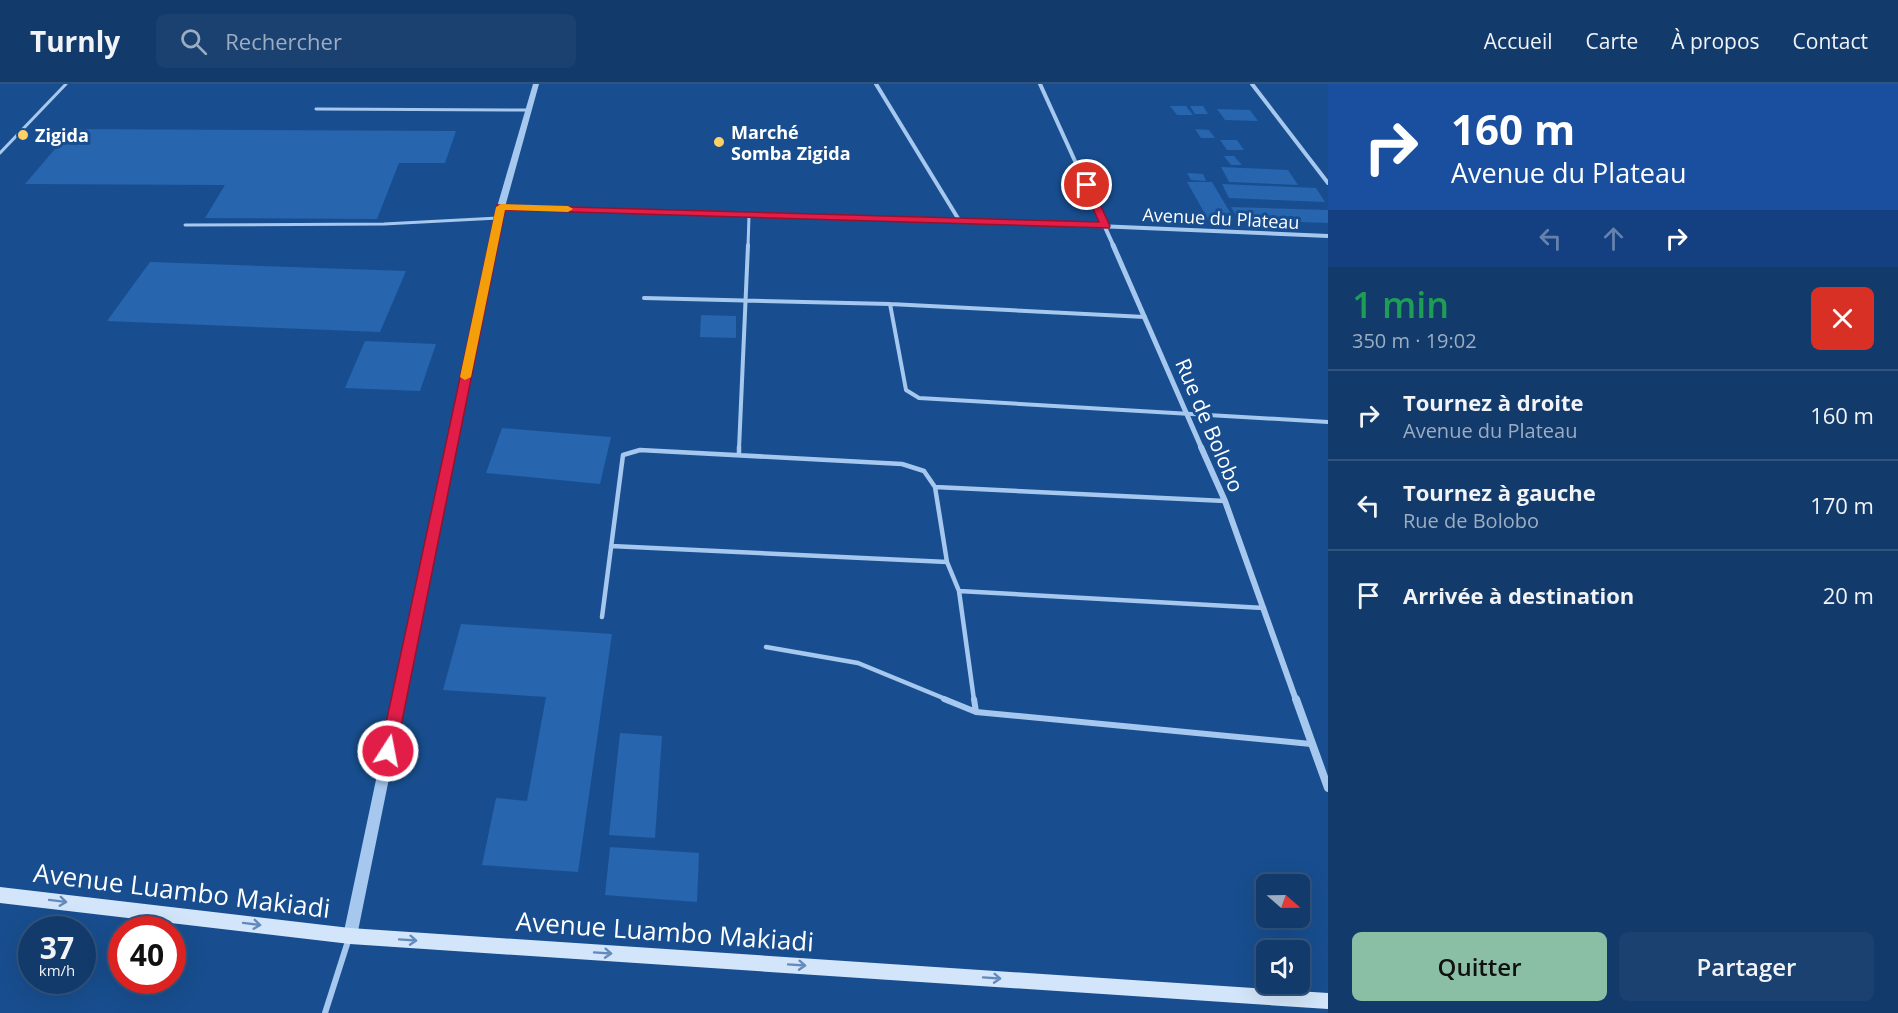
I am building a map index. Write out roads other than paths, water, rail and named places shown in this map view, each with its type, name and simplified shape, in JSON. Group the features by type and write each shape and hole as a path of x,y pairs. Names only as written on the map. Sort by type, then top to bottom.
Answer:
{"main road":[{"name":"Avenue Luambo Makiadi","path":"0,894 350,936 1328,1001"}],"street":[{"path":"350,936 498,219 537,84"},
{"path":"876,84 959,220"},
{"name":"Rue de Bolobo","path":"1040,84 1105,226 1225,501 1328,788"},
{"path":"1252,84 1328,183"},
{"name":"Avenue du Plateau","path":"501,207 959,220 1328,236"}],"lane":[{"path":"0,153 66,84"},
{"path":"316,109 528,110"},
{"path":"739,455 749,215"},
{"path":"185,225 384,224 498,219"},
{"path":"644,298 890,304 1145,317"},
{"path":"890,304 906,390 919,398 1328,422"},
{"path":"602,617 623,455 640,450 902,464 924,471 935,487 948,562 958,591 976,712"},
{"path":"935,487 1225,501"},
{"path":"611,546 948,562"},
{"path":"958,591 1265,609"},
{"path":"766,647 858,663 976,712 1311,744"},
{"path":"325,1013 350,936"}],"place":[{"name":"Zigida","path":"23,135"},
{"name":"Marché Somba Zigida","path":"719,142"}]}
